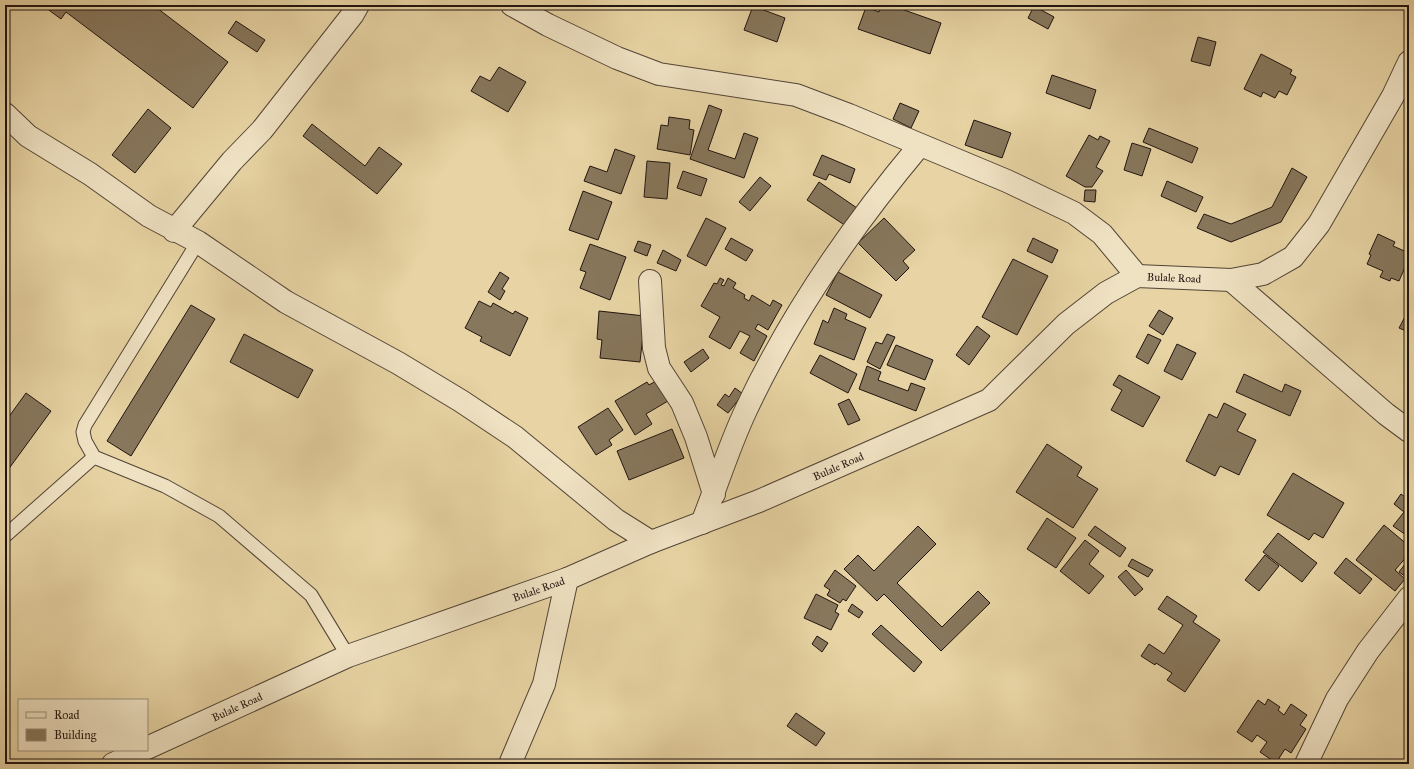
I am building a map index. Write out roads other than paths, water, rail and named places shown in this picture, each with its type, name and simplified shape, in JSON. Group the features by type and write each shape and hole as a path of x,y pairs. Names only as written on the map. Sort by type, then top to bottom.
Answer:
{"street":[{"path":"174,230 296,89 353,14 358,5"},
{"path":"512,5 548,25 610,55 659,74 796,95 849,115 1007,181 1074,213 1102,234 1137,276"},
{"name":"Bulale Road","path":"148,748 348,656 566,579 651,542 759,501 989,400 1066,324 1106,293 1137,276 1231,280 1263,274 1293,257 1319,224 1401,94 1409,62"},
{"path":"5,114 28,136 90,174 149,216 198,242 286,302 398,363 461,401 515,437 616,520 651,542"},
{"path":"702,523 746,410 783,339 846,238 880,193 920,145"},
{"path":"1231,280 1386,414 1409,431"},
{"path":"650,281 654,348 659,368 682,403 696,436 714,494"},
{"path":"510,764 544,684 566,579"},
{"path":"1306,764 1337,699 1368,651 1409,598"},
{"path":"113,764 142,751"}],"lane":[{"path":"198,242 85,425 85,441 94,457 165,486 219,516 311,594 348,656"},
{"path":"5,536 94,457"}]}
